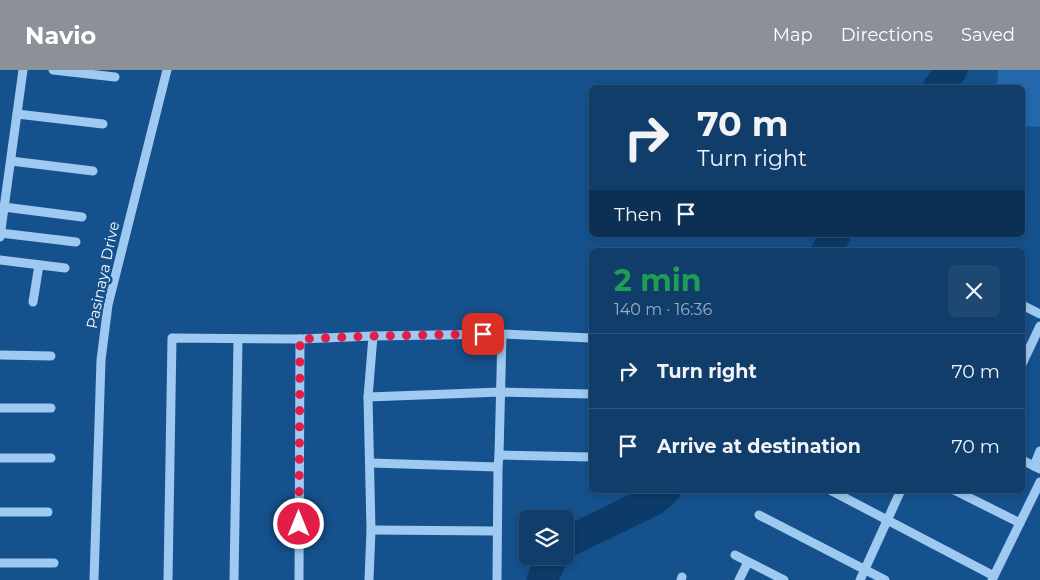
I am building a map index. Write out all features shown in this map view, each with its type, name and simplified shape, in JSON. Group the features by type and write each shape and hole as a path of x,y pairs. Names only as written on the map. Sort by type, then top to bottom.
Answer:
{"street":[{"path":"23,70 0,235 76,242"},
{"path":"53,70 115,77"},
{"name":"Pasinaya Drive","path":"94,580 101,360 108,305 166,70"},
{"path":"17,114 103,124"},
{"path":"11,161 92,171"},
{"path":"4,207 82,217"},
{"path":"0,260 65,268"},
{"path":"33,302 38,265"},
{"path":"1025,306 1040,314"},
{"path":"1025,358 1040,326"},
{"path":"497,580 502,334"},
{"path":"168,580 172,338 300,339 502,334 589,338"},
{"path":"369,580 371,530 368,396 373,336"},
{"path":"234,580 238,338"},
{"path":"299,580 300,339"},
{"path":"0,355 52,356"},
{"path":"368,396 501,392 589,394"},
{"path":"0,408 50,408"},
{"path":"1025,461 1037,467 1040,451"},
{"path":"499,455 589,457"},
{"path":"0,458 51,458"},
{"path":"370,463 498,467"},
{"path":"836,493 993,578 1040,482"},
{"path":"860,580 900,493"},
{"path":"960,493 1020,523"},
{"path":"0,512 48,512"},
{"path":"760,515 885,580"},
{"path":"371,530 497,531"},
{"path":"735,555 784,580"},
{"path":"739,580 748,562"},
{"path":"0,563 54,563"}],"building":[{"path":"998,70 1040,70 1040,127 1025,126 1025,85 997,85"}],"waterway":[{"path":"940,85 952,70"},
{"path":"828,248 834,237"},
{"path":"574,539 654,500 662,493"},
{"path":"542,580 549,565"}],"route":[{"path":"299,524 300,339 483,334"}]}
